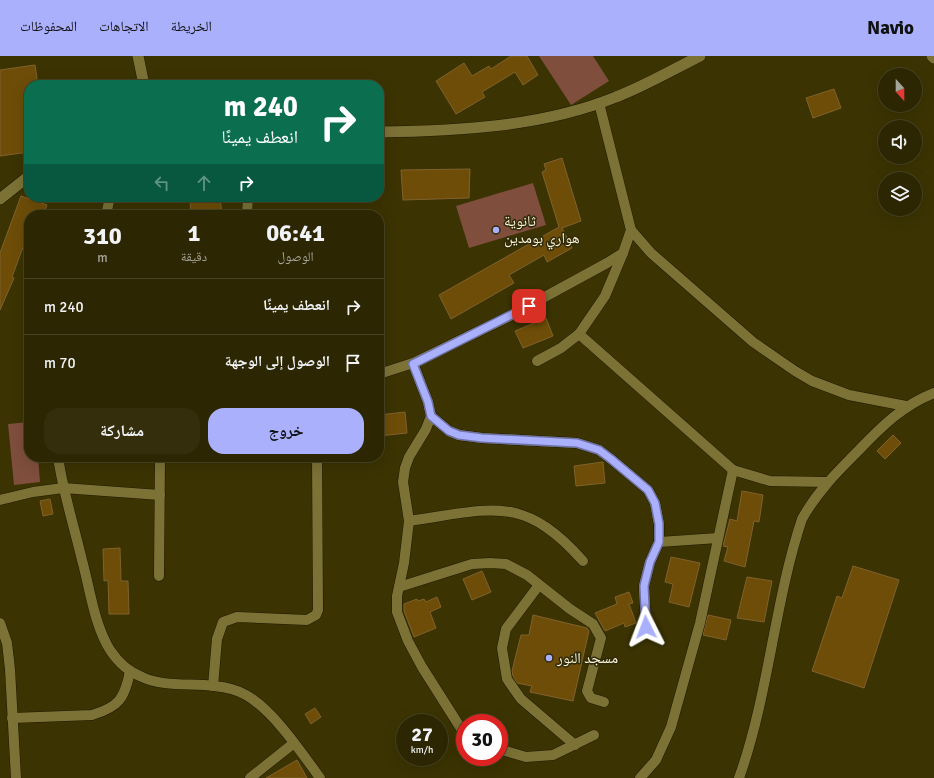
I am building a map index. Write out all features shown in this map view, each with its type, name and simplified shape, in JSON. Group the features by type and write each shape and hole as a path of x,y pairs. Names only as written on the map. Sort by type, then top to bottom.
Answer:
{"street":[{"path":"138,56 143,80"},
{"path":"384,132 477,127 542,118 599,103 630,91 700,56"},
{"path":"599,103 631,230 663,265 753,342 812,381 849,395 906,406"},
{"path":"0,199 24,180"},
{"path":"537,361 561,348 579,334 605,296 631,230"},
{"path":"384,373 413,364 506,318 623,253"},
{"path":"579,334 733,470 770,481 827,482"},
{"path":"413,364 428,402 431,416 426,429 409,457 405,468 403,482 409,521 404,563 396,603 397,612 408,641 422,667 456,721"},
{"path":"739,778 754,730 777,617 797,534 810,505 827,482 887,421 906,406 934,393"},
{"path":"431,416 449,431 459,435 482,438 577,443 599,450 648,490 655,503 659,524 659,542 650,562 644,586 646,627"},
{"path":"59,462 63,488 103,635 121,663 130,671 142,678 213,686 238,691 255,701 294,743 320,778"},
{"path":"159,576 160,462"},
{"path":"213,686 217,639 222,622 237,617 307,620 316,615 318,610 318,462"},
{"path":"640,778 656,760 671,727 696,638 733,470"},
{"path":"0,500 33,492 63,488 160,496"},
{"path":"409,521 481,510 512,512 524,515 544,524 560,537 583,561"},
{"path":"659,542 718,538"},
{"path":"399,587 472,564 506,564 517,569 592,624 601,638 587,691 592,698 604,702"},
{"path":"540,585 506,629 502,648 507,679 521,700 575,745"},
{"path":"0,623 7,642 16,778"},
{"path":"12,718 92,715 105,712 119,702 127,685 130,671"},
{"path":"508,752 526,757 553,755 594,735"},
{"path":"250,778 294,743"}],"shaded area":[{"path":"539,56 593,56 609,81 571,105"},
{"path":"533,183 546,225 469,248 456,206"},
{"path":"24,422 24,462 38,462 40,482 14,485 8,424"}],"building":[{"path":"511,56 527,56 538,75 523,85 515,72 482,92 485,97 456,114 436,81 464,63 472,76 489,66 491,69"},
{"path":"35,65 37,80 24,80 24,153 0,156 0,70"},
{"path":"834,89 841,108 813,118 806,98"},
{"path":"562,158 581,221 562,228 572,248 547,262 544,255 509,275 514,283 451,319 439,295 559,227 542,172 546,170 544,164"},
{"path":"470,169 469,198 403,200 401,170"},
{"path":"21,196 24,197 24,202 38,202 47,205 45,210 24,210 24,247 12,277 14,278 0,310 0,253"},
{"path":"190,202 221,202 221,210 191,210"},
{"path":"546,318 553,336 523,348 515,331"},
{"path":"405,412 407,433 384,435 384,414"},
{"path":"893,435 901,443 885,459 877,451"},
{"path":"603,462 605,483 576,486 574,466"},
{"path":"742,491 763,495 759,522 754,521 745,567 724,561 728,547 723,546 730,519 737,521"},
{"path":"50,499 53,514 43,516 40,501"},
{"path":"120,548 121,581 128,581 129,614 109,614 108,580 104,581 103,549"},
{"path":"671,557 700,563 689,607 669,602 673,584 665,582"},
{"path":"853,566 899,580 864,688 812,671 837,596 842,598"},
{"path":"482,571 491,592 472,600 463,579"},
{"path":"747,577 772,581 764,622 737,618"},
{"path":"629,592 633,603 629,604 636,623 625,627 624,623 605,631 595,613 617,604 615,597"},
{"path":"437,597 441,607 430,612 436,628 414,637 404,611 404,604 417,599 418,601 424,599 426,602"},
{"name":"مسجد النور","path":"533,615 587,628 589,631 573,701 530,692 532,686 517,683 513,676 512,671 521,635 529,635"},
{"path":"708,615 731,620 726,640 703,635"},
{"path":"315,708 321,717 311,724 305,714"},
{"path":"297,760 307,778 266,778"}],"place":[{"name":"ثانوية هواري بومدين","path":"496,230"},
{"name":"مسجد النور","path":"549,658"}],"route":[{"path":"529,306 413,364 428,402 431,416 449,431 469,437 577,443 591,447 599,450 638,480 648,490 655,503 659,524 659,542 650,562 644,586 646,627"}]}
